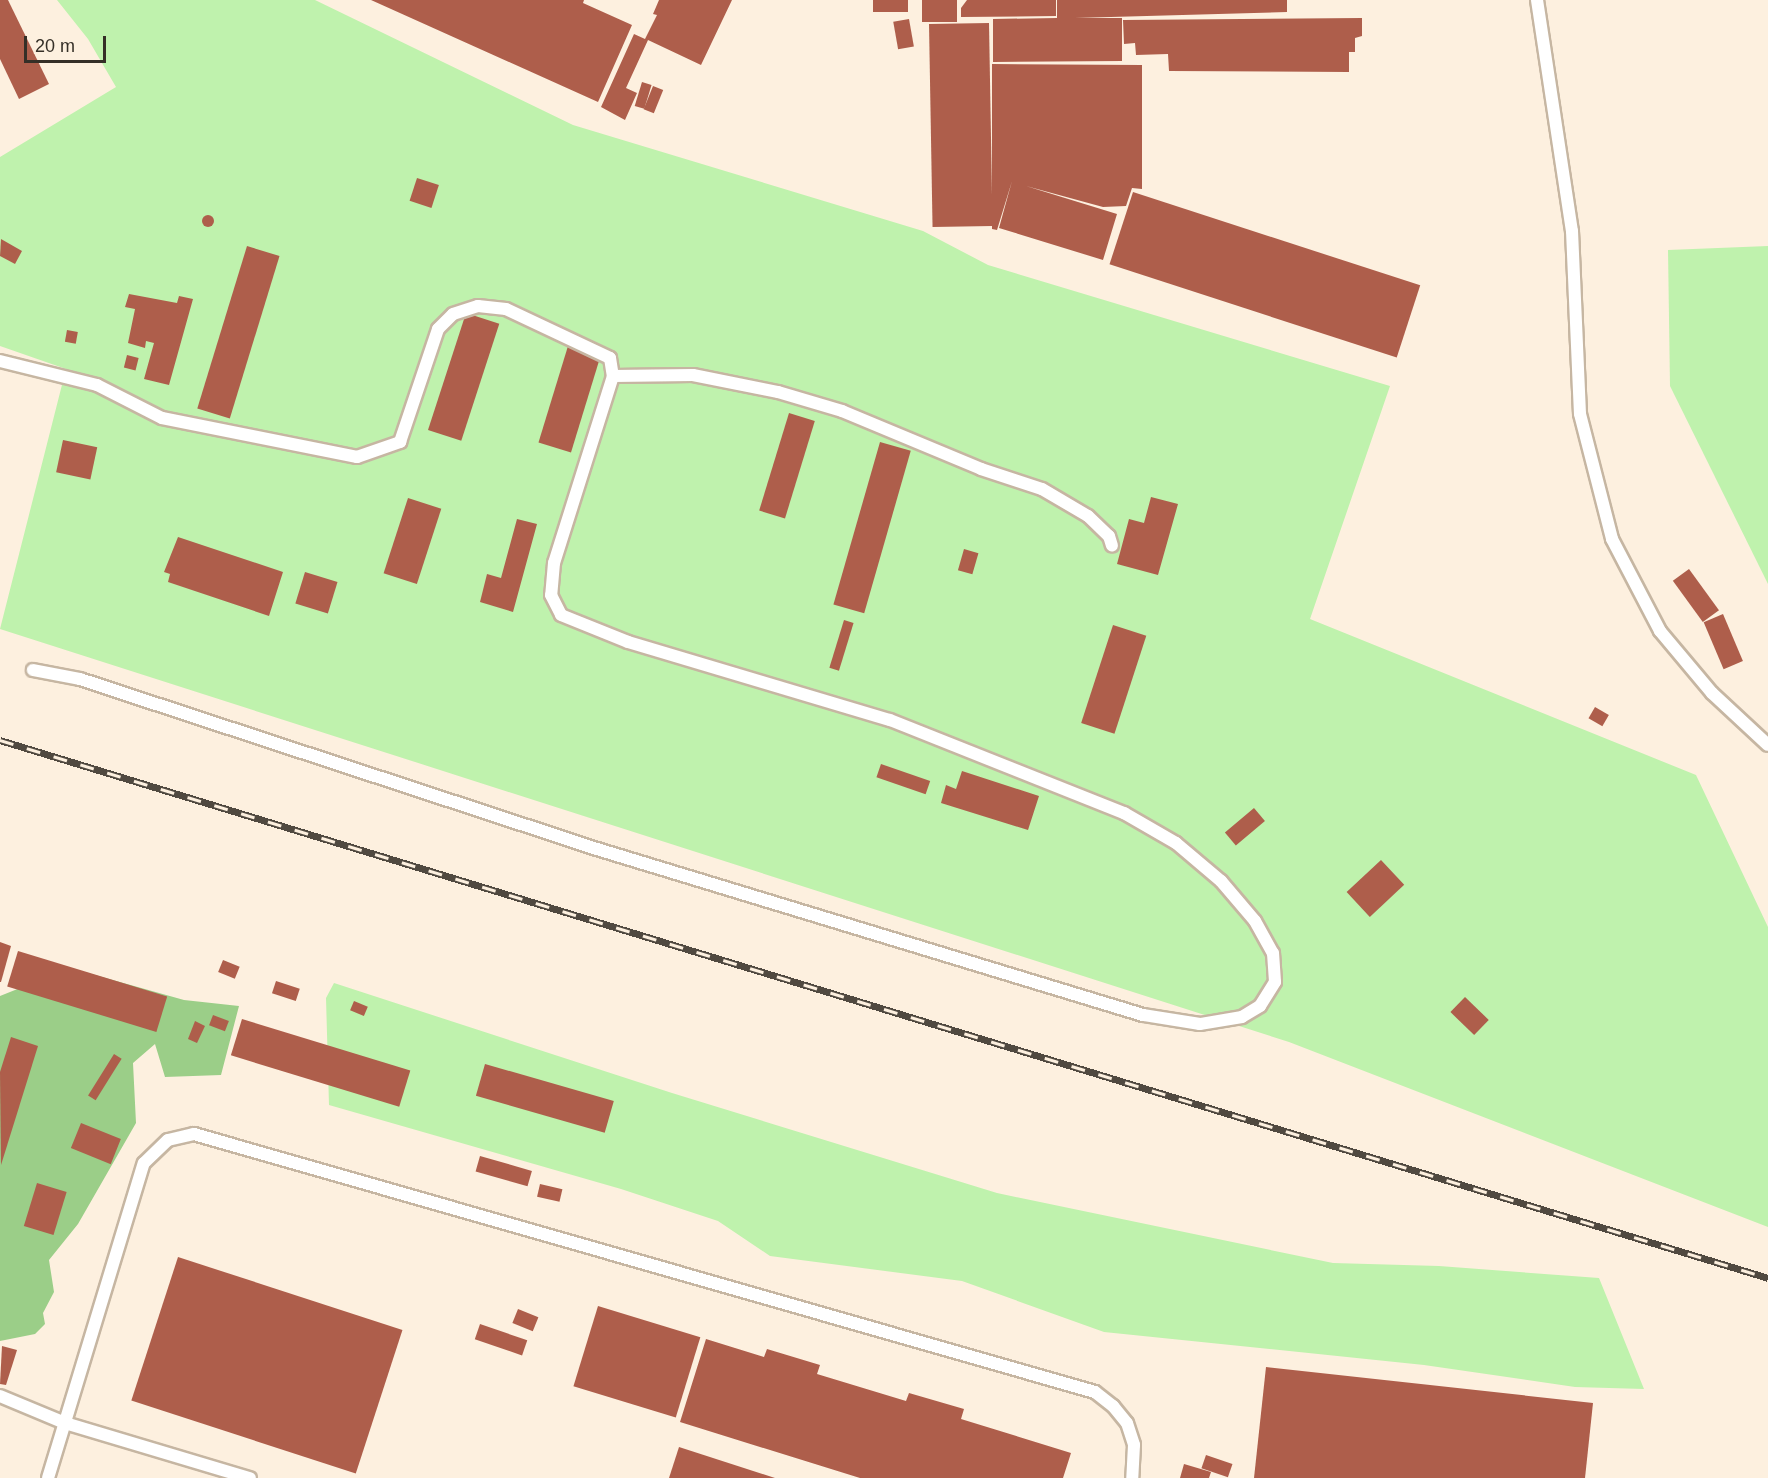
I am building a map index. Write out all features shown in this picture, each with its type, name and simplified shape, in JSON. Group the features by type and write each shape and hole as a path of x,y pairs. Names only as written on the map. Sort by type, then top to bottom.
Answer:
{"lane":[{"path":"1537,0 1572,231 1581,414 1612,539 1660,631 1712,693 1768,745"},
{"path":"0,361 97,385 162,418 357,457 400,442 438,329 453,314 470,308 506,309 610,358 613,376 554,563 551,595 561,615 628,642 890,720 1124,813 1176,843 1221,881 1255,921 1273,954 1275,982 1260,1006 1242,1017 1200,1024 1100,1004 586,845 80,680 33,670"},
{"path":"613,376 693,375 778,392 842,411 981,469 1042,489 1088,516 1109,536 1112,546"},
{"path":"48,1478 144,1163 168,1140 194,1134 1095,1392 1113,1406 1127,1424 1134,1445 1132,1478"},
{"path":"0,1396 65,1423 250,1478"}],"green space":[{"path":"57,0 315,0 573,125 923,231 988,265 1390,386 1310,619 1696,775 1768,927 1768,1227 1289,1042 0,629 66,369 0,346 0,157 116,87 88,39"},
{"path":"1768,246 1768,584 1670,386 1668,250"},
{"path":"70,968 184,1000 239,1006 221,1075 165,1077 155,1044 133,1063 136,1123 78,1224 49,1260 54,1292 43,1313 45,1324 35,1334 0,1341 0,996"},
{"path":"334,983 672,1093 997,1193 1333,1263 1439,1266 1599,1278 1644,1389 1575,1387 1424,1365 1104,1332 962,1281 770,1256 718,1221 621,1189 329,1105 326,998"}],"building":[{"path":"0,0 8,0 49,84 19,99 0,59"},
{"path":"371,0 584,0 583,3 632,25 598,102"},
{"path":"659,0 732,0 701,65 648,40 626,88 637,93 625,120 601,107 634,34 645,39 657,15 653,14"},
{"path":"873,0 908,0 908,12 873,12"},
{"path":"922,0 957,0 957,22 922,22"},
{"path":"967,0 1056,0 1056,16 961,17 961,8"},
{"path":"1057,0 1287,0 1287,12 1075,18 1122,18 1122,61 993,62 993,19 1057,18"},
{"path":"1362,18 1362,36 1355,38 1355,52 1349,52 1349,72 1169,71 1168,54 1136,55 1135,43 1124,44 1123,20"},
{"path":"909,19 914,47 898,49 893,22"},
{"path":"989,23 993,226 933,227 929,24"},
{"path":"992,64 1142,65 1142,189 1132,188 1126,206 1103,207 1026,186 1117,214 1103,260 999,228 1012,181 997,230 992,229"},
{"path":"642,82 652,85 644,109 635,106"},
{"path":"653,86 663,90 654,113 644,109"},
{"path":"417,178 439,185 431,208 410,201"},
{"path":"1133,192 1420,285 1397,358 1110,264"},
{"path":"210,215 213,216 213,226 206,227 203,226 202,219 203,216"},
{"path":"1,239 22,251 15,264 0,256"},
{"path":"247,246 280,256 230,419 197,409"},
{"path":"129,294 177,303 179,296 193,299 169,385 144,379 154,343 146,341 145,348 128,343 135,309 125,307"},
{"path":"466,313 499,324 461,441 428,430"},
{"path":"67,330 78,332 76,344 65,342"},
{"path":"568,346 601,356 571,453 538,443"},
{"path":"127,355 139,358 135,371 124,368"},
{"path":"789,413 815,421 785,518 759,511"},
{"path":"63,440 97,447 90,480 56,472"},
{"path":"880,442 911,451 864,613 833,604"},
{"path":"1151,497 1178,504 1158,575 1117,564 1129,519 1144,523"},
{"path":"408,498 441,509 417,584 384,573"},
{"path":"517,519 537,524 513,612 480,602 487,574 501,578"},
{"path":"178,537 283,572 269,616 168,582 170,574 164,572"},
{"path":"964,549 978,553 972,574 958,570"},
{"path":"1689,569 1719,610 1703,622 1673,581"},
{"path":"305,572 338,582 328,613 295,604"},
{"path":"1723,614 1743,661 1724,669 1704,622"},
{"path":"844,620 854,623 839,671 829,668"},
{"path":"1113,625 1146,636 1114,734 1081,723"},
{"path":"1595,707 1609,715 1602,726 1588,718"},
{"path":"881,764 930,781 926,794 876,777"},
{"path":"962,771 1039,796 1028,830 941,803 946,785 956,789"},
{"path":"1254,808 1265,821 1236,845 1225,832"},
{"path":"1381,860 1404,885 1370,917 1347,892"},
{"path":"0,942 11,946 1,982 0,982"},
{"path":"18,951 167,997 156,1032 7,986"},
{"path":"223,960 240,967 235,979 218,972"},
{"path":"276,981 300,989 296,1001 272,993"},
{"path":"1465,997 1489,1020 1474,1035 1450,1012"},
{"path":"354,1001 368,1007 364,1016 350,1010"},
{"path":"213,1015 229,1021 225,1031 209,1025"},
{"path":"242,1019 410,1070 399,1107 231,1055"},
{"path":"195,1021 205,1026 197,1043 188,1039"},
{"path":"11,1037 38,1046 1,1165 0,1072"},
{"path":"114,1054 122,1059 96,1100 88,1096"},
{"path":"485,1064 614,1101 605,1133 476,1096"},
{"path":"81,1123 121,1139 111,1164 71,1148"},
{"path":"480,1156 532,1171 527,1186 476,1171"},
{"path":"37,1183 67,1192 53,1235 24,1226"},
{"path":"540,1184 562,1189 559,1202 537,1197"},
{"path":"178,1257 402,1330 356,1474 131,1401"},
{"path":"598,1306 700,1337 676,1418 573,1386"},
{"path":"518,1309 538,1317 533,1331 512,1323"},
{"path":"480,1324 527,1340 522,1355 475,1339"},
{"path":"706,1339 764,1357 767,1349 820,1365 817,1374 906,1401 909,1393 964,1409 961,1419 1071,1453 1063,1478 860,1478 680,1422"},
{"path":"2,1346 17,1350 6,1385 0,1384"},
{"path":"1266,1367 1593,1403 1585,1478 1254,1478"},
{"path":"679,1447 775,1478 669,1478"},
{"path":"1206,1455 1232,1464 1228,1477 1201,1468"},
{"path":"1184,1464 1211,1472 1209,1478 1180,1478"}],"railway":[{"path":"0,740 1768,1278"}]}
